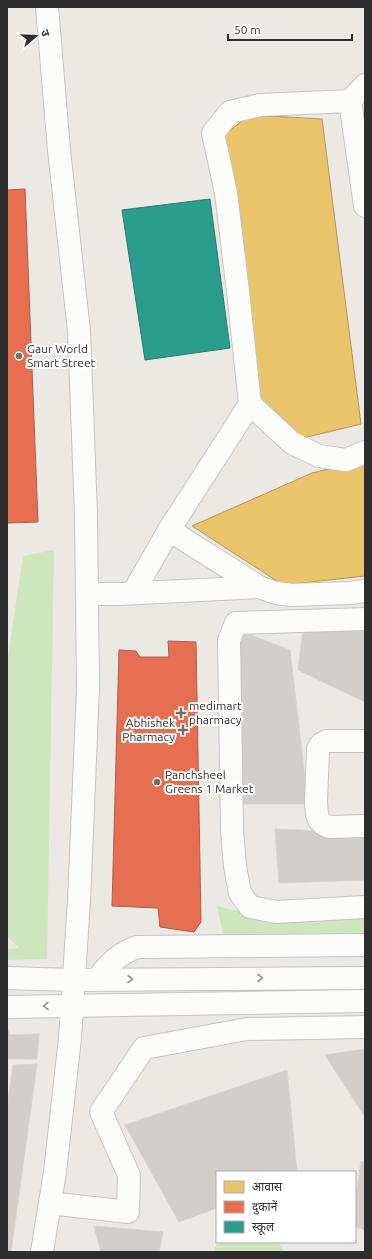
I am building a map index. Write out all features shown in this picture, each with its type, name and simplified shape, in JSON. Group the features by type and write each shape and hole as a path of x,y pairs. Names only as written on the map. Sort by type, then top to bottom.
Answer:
{"street":[{"path":"42,1252 56,1172 72,1011 79,901 88,688 86,515 78,331 59,150 47,7"},
{"path":"133,593 168,530 250,404 226,193 213,133 230,112 260,105 350,101 365,85"},
{"path":"350,101 365,206"},
{"path":"250,404 292,443 319,456 346,460 365,452"},
{"path":"168,530 259,587 276,593 291,595 365,591"},
{"path":"87,594 259,587"},
{"path":"365,619 236,623 229,640 232,830 235,866 240,893 250,907 276,912 365,907"},
{"path":"365,741 327,741 321,744 318,749 316,802 319,820 329,827 365,826"},
{"path":"98,980 111,963 123,953 137,947 365,945"},
{"path":"7,978 74,980 365,978"},
{"path":"72,1011 365,1001"},
{"path":"7,1007 72,1011 365,1015"},
{"path":"50,1203 128,1212 129,1175 101,1112 144,1048 247,1030 365,1027"}],"green space":[{"path":"54,550 47,959 7,960 7,949 19,948 7,936 7,664 23,556"},
{"path":"217,906 266,918 365,915 365,936 224,938"},
{"path":"218,1243 279,1243 284,1252 215,1252 215,1247"}],"building: आवास":[{"path":"250,115 322,119 361,424 303,438 260,401 224,135"},
{"path":"365,460 365,576 283,585 192,526 312,473"}],"building: दुकानें":[{"name":"Gaur World Smart Street","path":"25,189 38,522 7,523 7,190"},
{"name":"Panchsheel Greens 1 Market","path":"168,641 196,642 201,922 194,932 160,927 158,908 112,906 119,650 136,651 140,657 169,657"}],"building: स्कूल":[{"path":"210,199 230,348 145,360 122,210"}],"building: अन्य":[{"path":"303,629 365,631 365,702 298,670"},
{"path":"240,631 290,650 308,804 236,804"},
{"path":"275,829 365,833 365,880 279,883"},
{"path":"7,1028 10,1035 39,1034 37,1059 7,1059"},
{"path":"365,1049 365,1117 325,1055"},
{"path":"37,1064 11,1252 7,1252 7,1108 13,1065"},
{"path":"287,1070 297,1171 216,1171 216,1208 179,1222 125,1125"},
{"path":"361,1161 365,1162 365,1230 356,1226 356,1196"},
{"path":"94,1226 163,1232 159,1252 101,1252"}],"place":[{"name":"Gaur World Smart Street","path":"19,356"},
{"name":"medimart pharmacy","path":"181,713"},
{"name":"Abhishek Pharmacy","path":"183,730"},
{"name":"Panchsheel Greens 1 Market","path":"157,782"}]}
